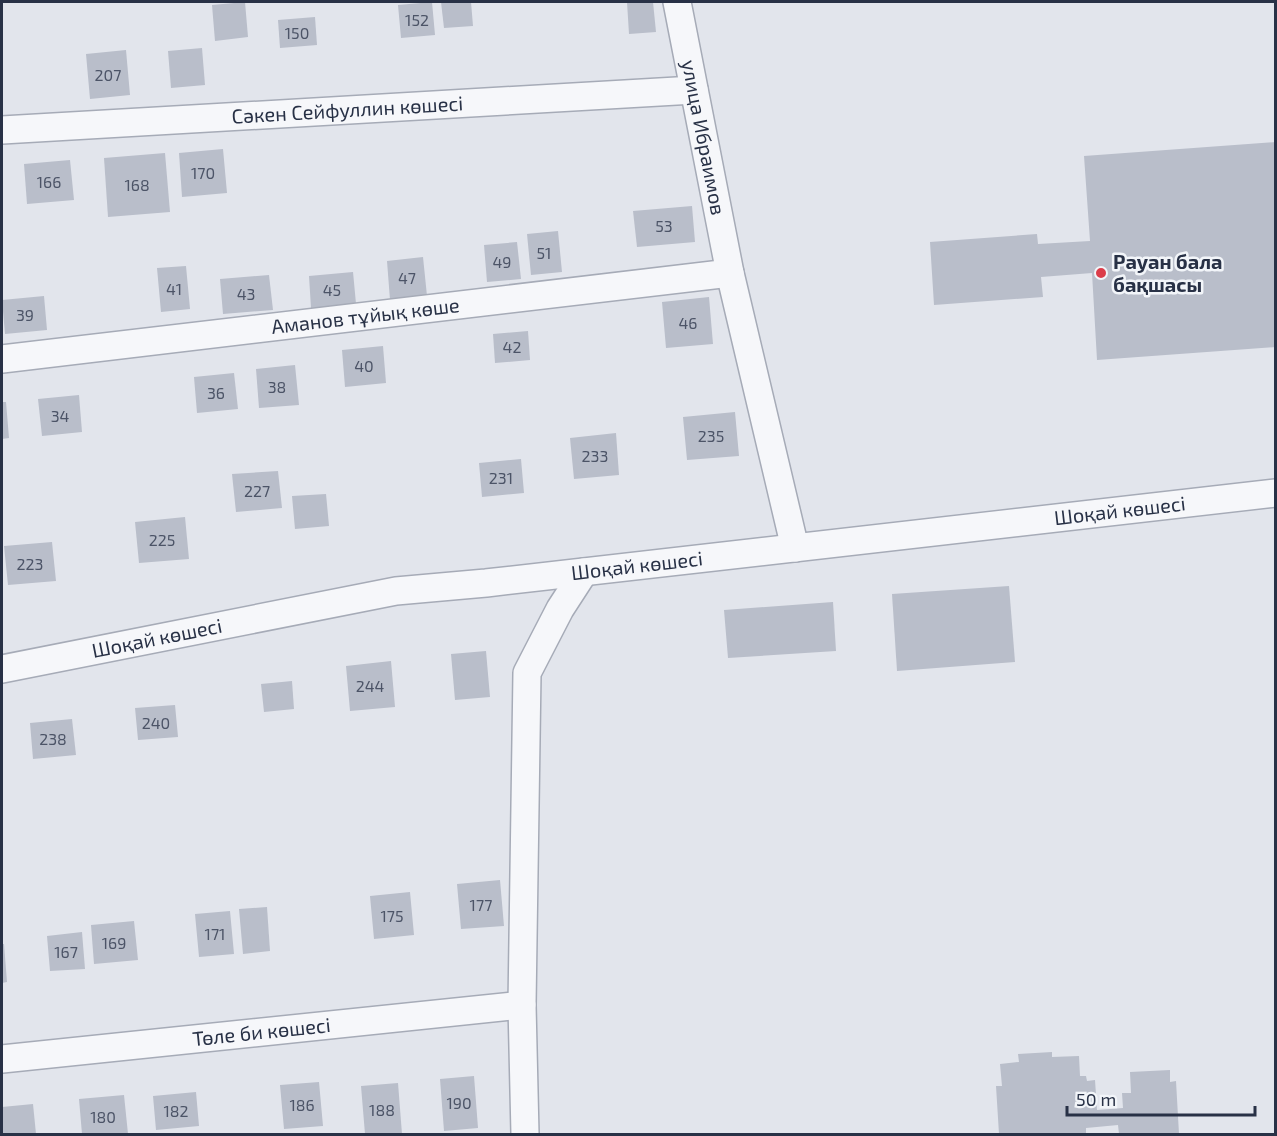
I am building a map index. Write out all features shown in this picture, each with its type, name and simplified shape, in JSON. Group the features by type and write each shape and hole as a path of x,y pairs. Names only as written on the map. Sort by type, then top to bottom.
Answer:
{"street":[{"name":"улица Ибраимов","path":"677,2 730,273 795,548"},
{"name":"Сәкен Сейфуллин көшесі","path":"2,130 694,90"},
{"name":"Аманов тұйық көше","path":"2,359 730,273"},
{"name":"Шоқай көшесі","path":"2,669 396,591 584,572 1275,493"},
{"path":"525,1134 522,1005 527,673 560,609 584,572"},
{"name":"Төле би көшесі","path":"2,1059 522,1005"}],"building":[{"path":"245,2 248,37 215,41 212,5"},
{"path":"432,2 435,35 401,38 398,5"},
{"path":"441,2 471,2 473,26 444,28"},
{"path":"627,2 653,2 656,32 629,34"},
{"path":"315,17 317,45 280,48 278,20"},
{"path":"202,48 205,85 171,88 168,51"},
{"path":"126,50 130,95 90,99 86,54"},
{"path":"1276,142 1276,347 1097,360 1092,273 1041,277 1043,297 934,305 930,242 1037,234 1038,244 1090,241 1084,156"},
{"path":"223,149 227,193 182,197 179,153"},
{"path":"165,153 170,212 108,217 104,158"},
{"path":"70,160 74,200 27,204 24,164"},
{"path":"692,206 695,242 637,247 633,211"},
{"path":"558,231 562,272 531,275 527,234"},
{"path":"517,242 521,279 487,282 484,245"},
{"path":"423,257 427,296 390,300 387,261"},
{"path":"186,266 190,309 161,312 157,268"},
{"path":"353,272 356,304 311,308 309,276"},
{"path":"269,275 273,310 223,314 220,279"},
{"path":"44,296 47,330 5,334 2,300"},
{"path":"709,297 713,344 666,348 662,302"},
{"path":"528,331 530,360 495,363 493,334"},
{"path":"383,346 386,383 345,387 342,350"},
{"path":"295,365 299,405 259,408 256,369"},
{"path":"234,373 238,409 197,413 194,377"},
{"path":"79,395 82,432 42,436 38,399"},
{"path":"2,402 6,402 9,438 2,439"},
{"path":"735,412 739,456 687,460 683,417"},
{"path":"616,433 619,475 574,479 570,438"},
{"path":"521,459 524,493 482,497 479,463"},
{"path":"278,471 282,508 236,512 232,474"},
{"path":"326,494 329,526 295,529 292,496"},
{"path":"185,517 189,559 139,563 135,522"},
{"path":"52,542 56,581 8,585 4,546"},
{"path":"1009,586 1015,662 897,671 892,594"},
{"path":"833,602 836,651 728,658 724,610"},
{"path":"486,651 490,697 455,700 451,654"},
{"path":"391,661 395,707 350,711 346,666"},
{"path":"292,681 294,709 264,712 261,684"},
{"path":"175,705 178,737 138,740 135,708"},
{"path":"72,719 76,755 33,759 30,723"},
{"path":"500,880 504,926 461,929 457,884"},
{"path":"410,892 414,935 374,939 370,896"},
{"path":"267,907 270,951 243,954 239,909"},
{"path":"230,911 234,954 199,957 195,914"},
{"path":"134,921 138,960 94,964 91,925"},
{"path":"82,932 85,969 50,971 47,936"},
{"path":"2,944 4,944 7,982 2,983"},
{"path":"1052,1052 1052,1057 1079,1056 1080,1076 1086,1076 1087,1081 1095,1080 1097,1110 1123,1108 1122,1093 1131,1093 1130,1072 1170,1070 1170,1082 1176,1081 1179,1134 1119,1134 1118,1125 1086,1128 1086,1134 999,1134 996,1086 1002,1086 1000,1064 1019,1062 1018,1054"},
{"path":"474,1076 478,1128 444,1131 440,1079"},
{"path":"319,1082 323,1126 284,1129 280,1085"},
{"path":"398,1083 402,1134 365,1134 361,1086"},
{"path":"196,1092 199,1126 156,1130 153,1096"},
{"path":"124,1095 128,1134 82,1134 79,1099"},
{"path":"33,1104 36,1134 2,1134 2,1107"}],"place":[{"name":"Рауан бала бақшасы","path":"1101,273"}]}
